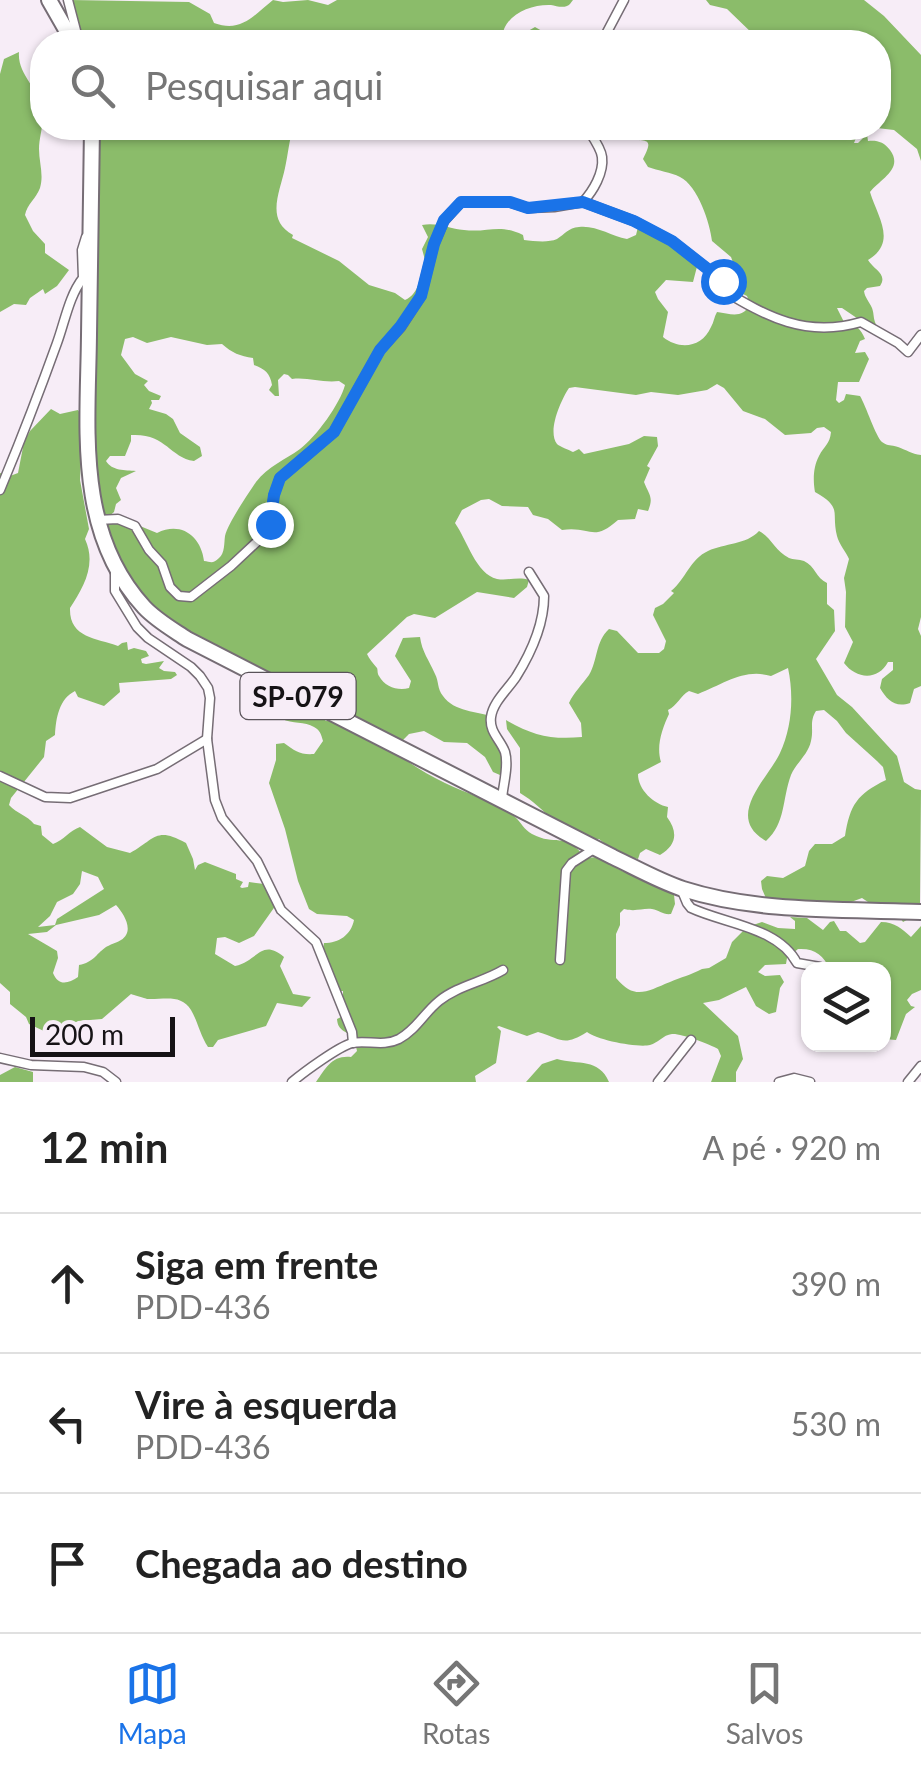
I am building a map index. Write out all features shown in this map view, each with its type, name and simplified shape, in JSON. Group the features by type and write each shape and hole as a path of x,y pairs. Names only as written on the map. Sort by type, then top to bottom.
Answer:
{"highway":[{"path":"49,0 68,30"},
{"name":"SP-079","path":"92,140 88,468 91,498 116,564 144,606 187,639 682,888 740,902 921,912"}],"street":[{"path":"68,0 74,30"},
{"path":"608,30 624,0"},
{"path":"583,202 600,172 602,156 593,140"},
{"path":"97,520 118,520 135,526 179,596 191,597 243,556 270,524 280,478 334,432 380,350 421,296 444,220 461,202 510,202 528,208 583,202 634,221 672,241 723,281 721,289 802,328 842,328 860,322 908,352 921,335"},
{"path":"0,490 60,337 74,290 84,278 82,250 91,223"},
{"path":"116,564 115,591 137,627 191,668 208,688 207,740 215,800 222,818 257,861 282,910 316,942 353,1043"},
{"path":"502,800 506,758 490,720 492,710 532,650 538,629 544,596 529,572"},
{"path":"0,776 45,797 70,798 157,769 207,740"},
{"path":"560,960 566,871 596,848"},
{"path":"682,888 692,908 765,934 801,964"},
{"path":"292,1082 353,1043 396,1041 438,1002 502,970"},
{"path":"658,1082 691,1040"},
{"path":"0,1058 31,1064 84,1066 103,1072 116,1082"},
{"path":"908,1082 921,1066"},
{"path":"779,1082 794,1078 810,1082"}],"green space":[{"path":"71,0 189,2 210,14 214,23 232,26 246,21 273,0 308,0 328,5 337,0 573,0 565,7 543,5 527,9 512,17 504,30 77,30"},
{"path":"706,0 864,0 921,55 921,161 917,149 891,130 891,30 749,30 727,9 710,5"},
{"path":"19,52 21,67 30,84 30,140 40,140 41,183 25,215 45,244 45,253 69,270 45,294 43,289 26,305 14,304 0,312 0,74 4,59"},
{"path":"93,140 291,140 277,205 284,229 292,238 339,261 369,285 405,300 417,288 425,260 422,249 428,237 422,225 472,231 507,230 523,235 524,240 545,241 585,227 627,239 636,235 639,223 647,223 699,259 693,282 666,280 655,292 668,312 663,337 683,345 702,339 717,312 740,314 750,304 747,296 733,294 722,285 734,265 731,257 712,241 698,196 680,177 648,167 643,159 648,143 642,140 868,140 890,150 894,157 892,168 870,192 884,237 877,253 868,260 882,282 864,291 879,330 837,308 844,322 857,327 865,339 855,353 865,352 869,359 859,382 838,382 836,400 844,400 846,394 860,396 882,442 921,455 921,686 914,689 910,703 892,702 880,688 882,679 893,670 893,662 867,676 844,663 853,642 845,627 844,578 849,559 837,536 833,506 815,492 814,483 817,460 831,432 824,427 811,433 785,435 765,419 743,411 717,384 707,390 678,395 569,388 554,424 554,438 560,446 573,452 579,449 584,454 629,444 644,436 657,437 658,446 647,466 650,468 644,482 651,499 648,511 638,509 635,519 618,520 602,531 592,532 562,530 548,519 533,515 528,507 481,500 462,510 455,523 483,571 497,579 529,580 527,587 514,598 477,592 435,618 414,614 367,654 385,683 409,688 411,681 395,656 403,638 420,637 440,691 448,701 494,717 505,749 507,771 500,775 493,772 485,757 467,743 444,742 424,731 409,734 400,743 323,709 320,715 378,742 438,779 498,806 532,834 571,844 586,858 597,857 669,889 675,904 671,914 648,909 624,909 620,913 616,978 629,990 648,991 709,968 726,958 732,942 747,927 762,922 795,929 795,921 790,917 807,918 823,930 834,921 840,931 846,931 860,943 881,922 894,925 911,937 921,926 921,990 907,1000 915,1007 906,1014 896,1040 891,1040 891,962 825,962 818,953 798,949 786,964 765,965 758,972 765,976 780,975 784,982 776,1012 769,1014 756,1006 746,987 703,1003 738,1036 743,1059 736,1082 711,1082 721,1056 718,1049 681,1035 669,1035 650,1045 636,1045 587,1032 562,1040 538,1032 527,1036 499,1026 496,1063 475,1076 476,1082 316,1082 334,1060 351,1057 357,1051 354,1038 341,1029 337,1019 343,1016 343,991 328,980 322,958 324,943 344,937 354,920 309,909 269,783 276,744 284,743 298,752 314,754 322,736 314,727 282,719 266,706 246,704 265,694 284,699 285,696 151,613 110,548 95,480","holes":["133,337 147,343 171,337 207,345 222,344 236,354 253,358 254,365 268,374 272,385 269,390 275,396 279,396 278,380 284,374 292,379 339,381 345,385 313,437 256,482 230,524 222,553 213,562 204,561 199,544 182,530 157,533 123,519 107,518 121,500 116,488 121,478 136,471 115,468 106,461 110,456 125,456 131,435 160,441 186,459 194,461 202,456 200,447 180,433 173,419 149,409 151,400 161,396 149,391 144,385 148,381 135,374 121,355 125,339"]},
{"path":"51,409 60,414 78,410 83,418 80,480 90,558 84,584 70,608 74,625 93,638 118,646 127,642 128,650 146,651 149,656 141,659 142,663 164,661 159,668 177,675 171,679 119,683 120,692 104,706 78,697 75,691 70,694 59,710 55,735 46,741 44,757 9,805 41,826 42,835 53,844 80,827 107,847 130,853 156,836 168,835 186,843 195,870 205,862 236,874 236,879 243,882 242,888 248,887 249,882 273,885 276,905 254,936 239,943 217,938 215,954 235,966 264,950 276,952 284,957 280,966 293,994 311,997 302,1007 277,1003 266,1026 218,1040 213,1047 205,1042 191,1010 177,999 147,999 131,994 102,1019 78,1021 57,1033 48,1033 29,1024 10,1004 10,992 0,983 0,473 18,473 30,431","holes":["82,871 98,877 104,889 57,919 55,925 38,927 57,902 73,894","116,905 127,922 125,936 79,965 78,977 60,982 53,973 57,951 28,934 99,915"]},
{"path":"759,531 784,555 808,563 827,583 827,604 834,610 835,631 816,659 837,695 897,756 904,782 921,790 920,903 916,915 903,922 899,916 862,898 843,905 768,903 761,881 767,876 783,878 805,866 815,844 832,844 845,836 856,802 886,780 883,767 837,721 824,710 816,711 809,746 791,775 777,826 766,841 754,831 749,821 752,798 780,753 789,722 788,668 771,676 743,676 698,694 689,691 668,710 659,744 661,762 638,774 648,795 668,807 674,838 660,855 646,849 638,859 618,854 599,839 587,839 566,830 520,793 520,748 507,729 506,720 542,735 582,737 581,723 569,703 589,675 604,634 609,629 617,631 638,653 659,653 666,641 653,615 655,608 674,593 671,591 702,555 748,539"},
{"path":"557,1059 594,1066 609,1082 526,1082 542,1064"},
{"path":"15,1067 33,1072 33,1082 0,1082 0,1075"}],"route":[{"path":"270,524 280,478 334,432 380,350 421,296 444,220 461,202 510,202 528,208 583,202 634,221 672,241 723,281"}]}
